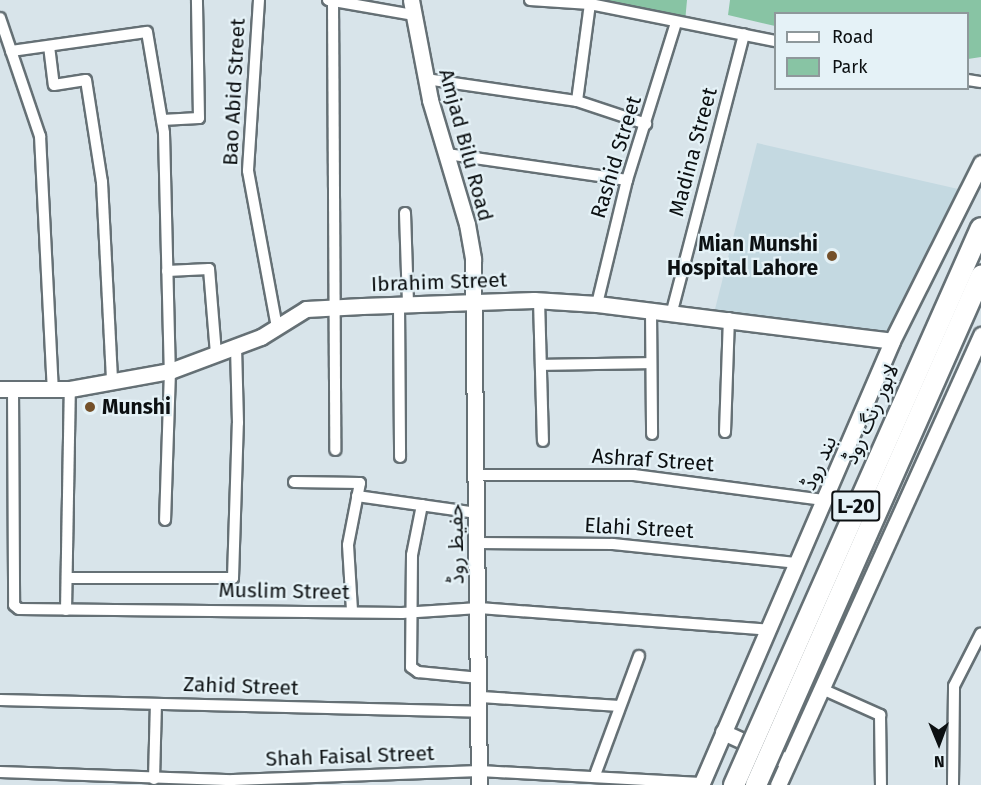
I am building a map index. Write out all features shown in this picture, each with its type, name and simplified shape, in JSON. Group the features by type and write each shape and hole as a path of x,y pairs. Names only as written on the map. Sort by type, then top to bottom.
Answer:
{"highway":[{"name":"لاہور رنگ روڈ","path":"734,785 981,228"},
{"name":"لاہور رنگ روڈ","path":"756,785 981,276"}],"main road":[{"name":"Amjad Bilu Road","path":"412,7 426,79 467,224 475,301"},
{"name":"بند روڈ","path":"699,784 769,630 892,341 981,164"},
{"name":"Ibrahim Street","path":"7,389 70,389 170,371 236,347 277,327 306,309 539,300 597,304 671,315 729,318 892,341"},
{"name":"حفیظ روڈ","path":"475,301 480,778"},
{"path":"778,785 975,360 981,335"},
{"path":"723,732 788,762"}],"street":[{"path":"162,120 199,118 197,0"},
{"name":"Bao Abid Street","path":"259,0 248,171 277,327"},
{"path":"530,0 590,4 774,41"},
{"path":"335,450 329,1 412,7"},
{"path":"577,101 590,4"},
{"path":"0,18 40,136 53,389"},
{"name":"Rashid Street","path":"597,304 627,180 676,22"},
{"path":"11,51 147,32 162,120 170,371 165,520"},
{"name":"Madina Street","path":"671,315 744,34"},
{"path":"50,46 54,85 86,80 102,182 112,381"},
{"path":"426,79 577,101 646,124"},
{"path":"447,154 627,180"},
{"path":"400,457 405,213"},
{"path":"167,271 208,269 216,355"},
{"path":"539,300 543,441"},
{"path":"651,311 652,434"},
{"path":"725,432 729,318"},
{"path":"67,579 233,578 238,423 236,347"},
{"path":"541,365 651,363"},
{"name":"Muslim Street","path":"7,389 14,605 19,609 410,612 479,608 769,630"},
{"path":"66,610 70,389"},
{"name":"Ashraf Street","path":"476,475 634,475 825,500"},
{"path":"294,482 360,483 348,545 352,611"},
{"path":"357,496 477,513"},
{"path":"422,505 412,555 410,612 413,671 480,678"},
{"name":"Elahi Street","path":"477,543 613,544 798,562"},
{"path":"952,785 954,687 981,633"},
{"path":"595,775 639,656"},
{"path":"822,689 880,715 881,785"},
{"name":"Zahid Street","path":"0,700 90,705 620,706"},
{"path":"154,779 156,704"},
{"name":"Shah Faisal Street","path":"0,772 233,780 568,779 595,775 699,784"}],"shaded area":[{"name":"Mian Munshi Hospital Lahore","path":"757,143 967,191 894,345 712,321"}],"green space":[{"path":"590,0 687,0 685,22"},
{"path":"730,0 981,0 981,57 969,59 969,12 774,12 774,26 728,15"}],"place":[{"name":"Mian Munshi Hospital Lahore","path":"832,256"},
{"name":"Munshi","path":"90,407"}]}
